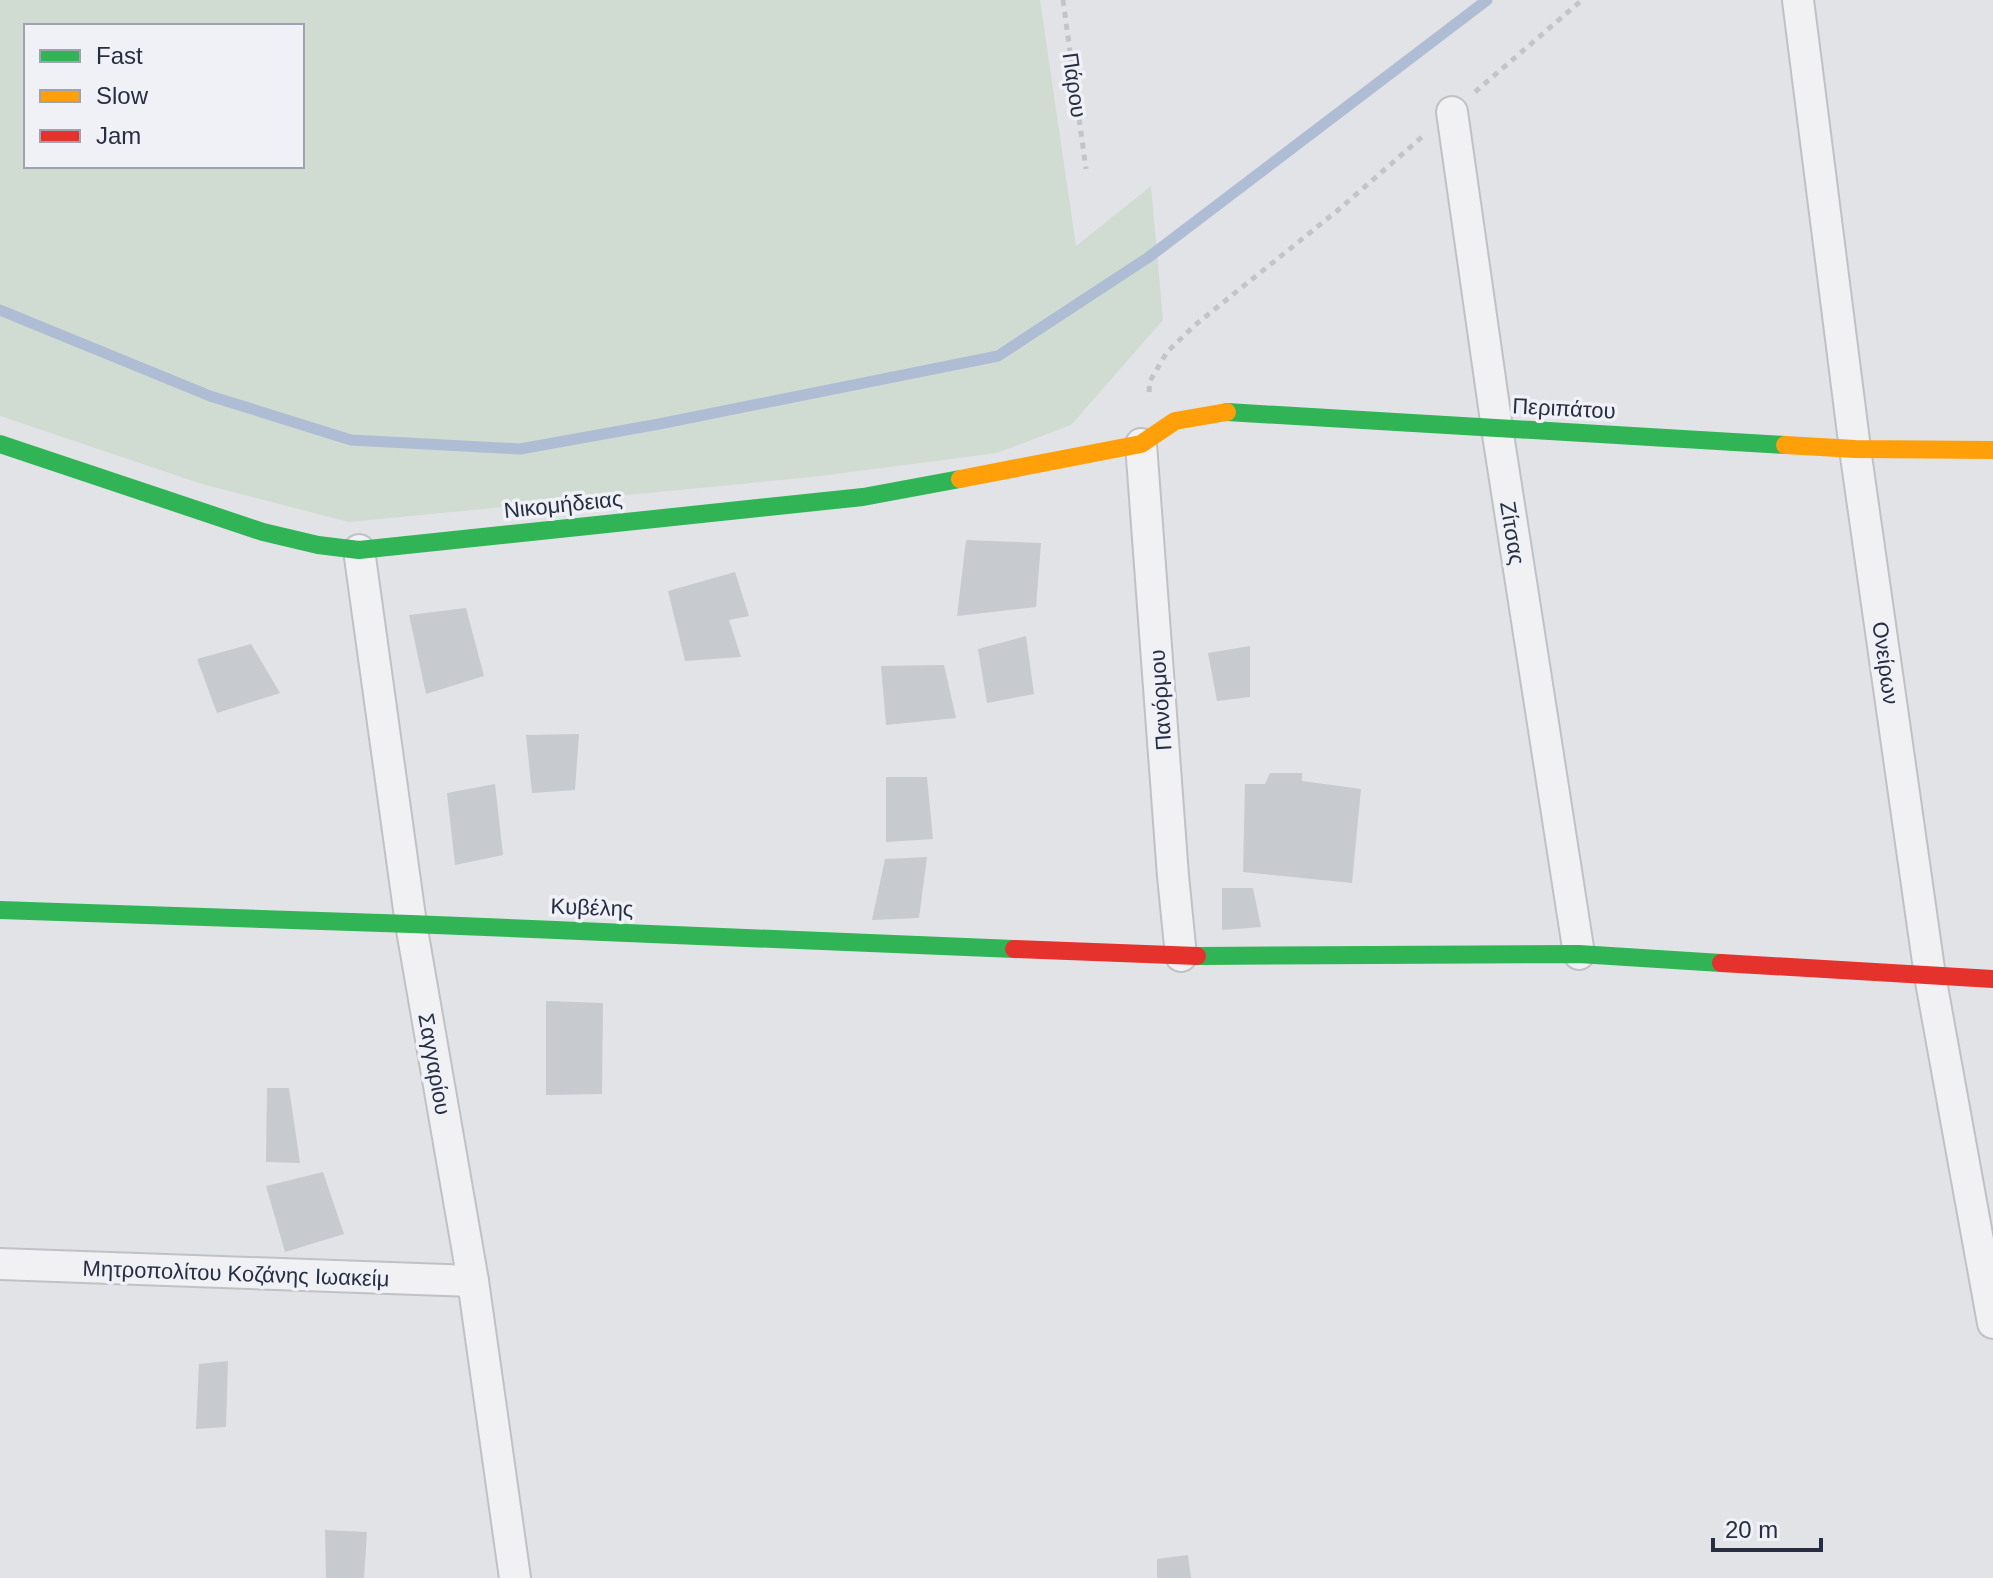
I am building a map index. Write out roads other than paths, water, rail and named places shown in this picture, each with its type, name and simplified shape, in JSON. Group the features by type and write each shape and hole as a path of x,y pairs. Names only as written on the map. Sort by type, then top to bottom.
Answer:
{"street":[{"name":"Ονείρων","path":"1798,0 1855,449 1930,976 1993,1323"},
{"name":"Ζίτσας","path":"1452,112 1497,428 1579,954"},
{"name":"Περιπάτου","path":"1141,444 1175,421 1223,412 1855,449 1993,450"},
{"name":"Νικομήδειας","path":"0,444 263,532 318,545 359,550 863,497 1141,444"},
{"name":"Πανόρμου","path":"1141,444 1181,956"},
{"name":"Σαγγαρίου","path":"359,550 411,924 473,1281 515,1578"},
{"name":"Κυβέλης","path":"0,910 1181,956 1579,954 1993,979"},
{"name":"Μητροπολίτου Κοζάνης Ιωακείμ","path":"0,1264 473,1281"}],"waterway":[{"path":"0,310 210,396 351,440 520,449 998,356 1149,257 1487,0"}]}
